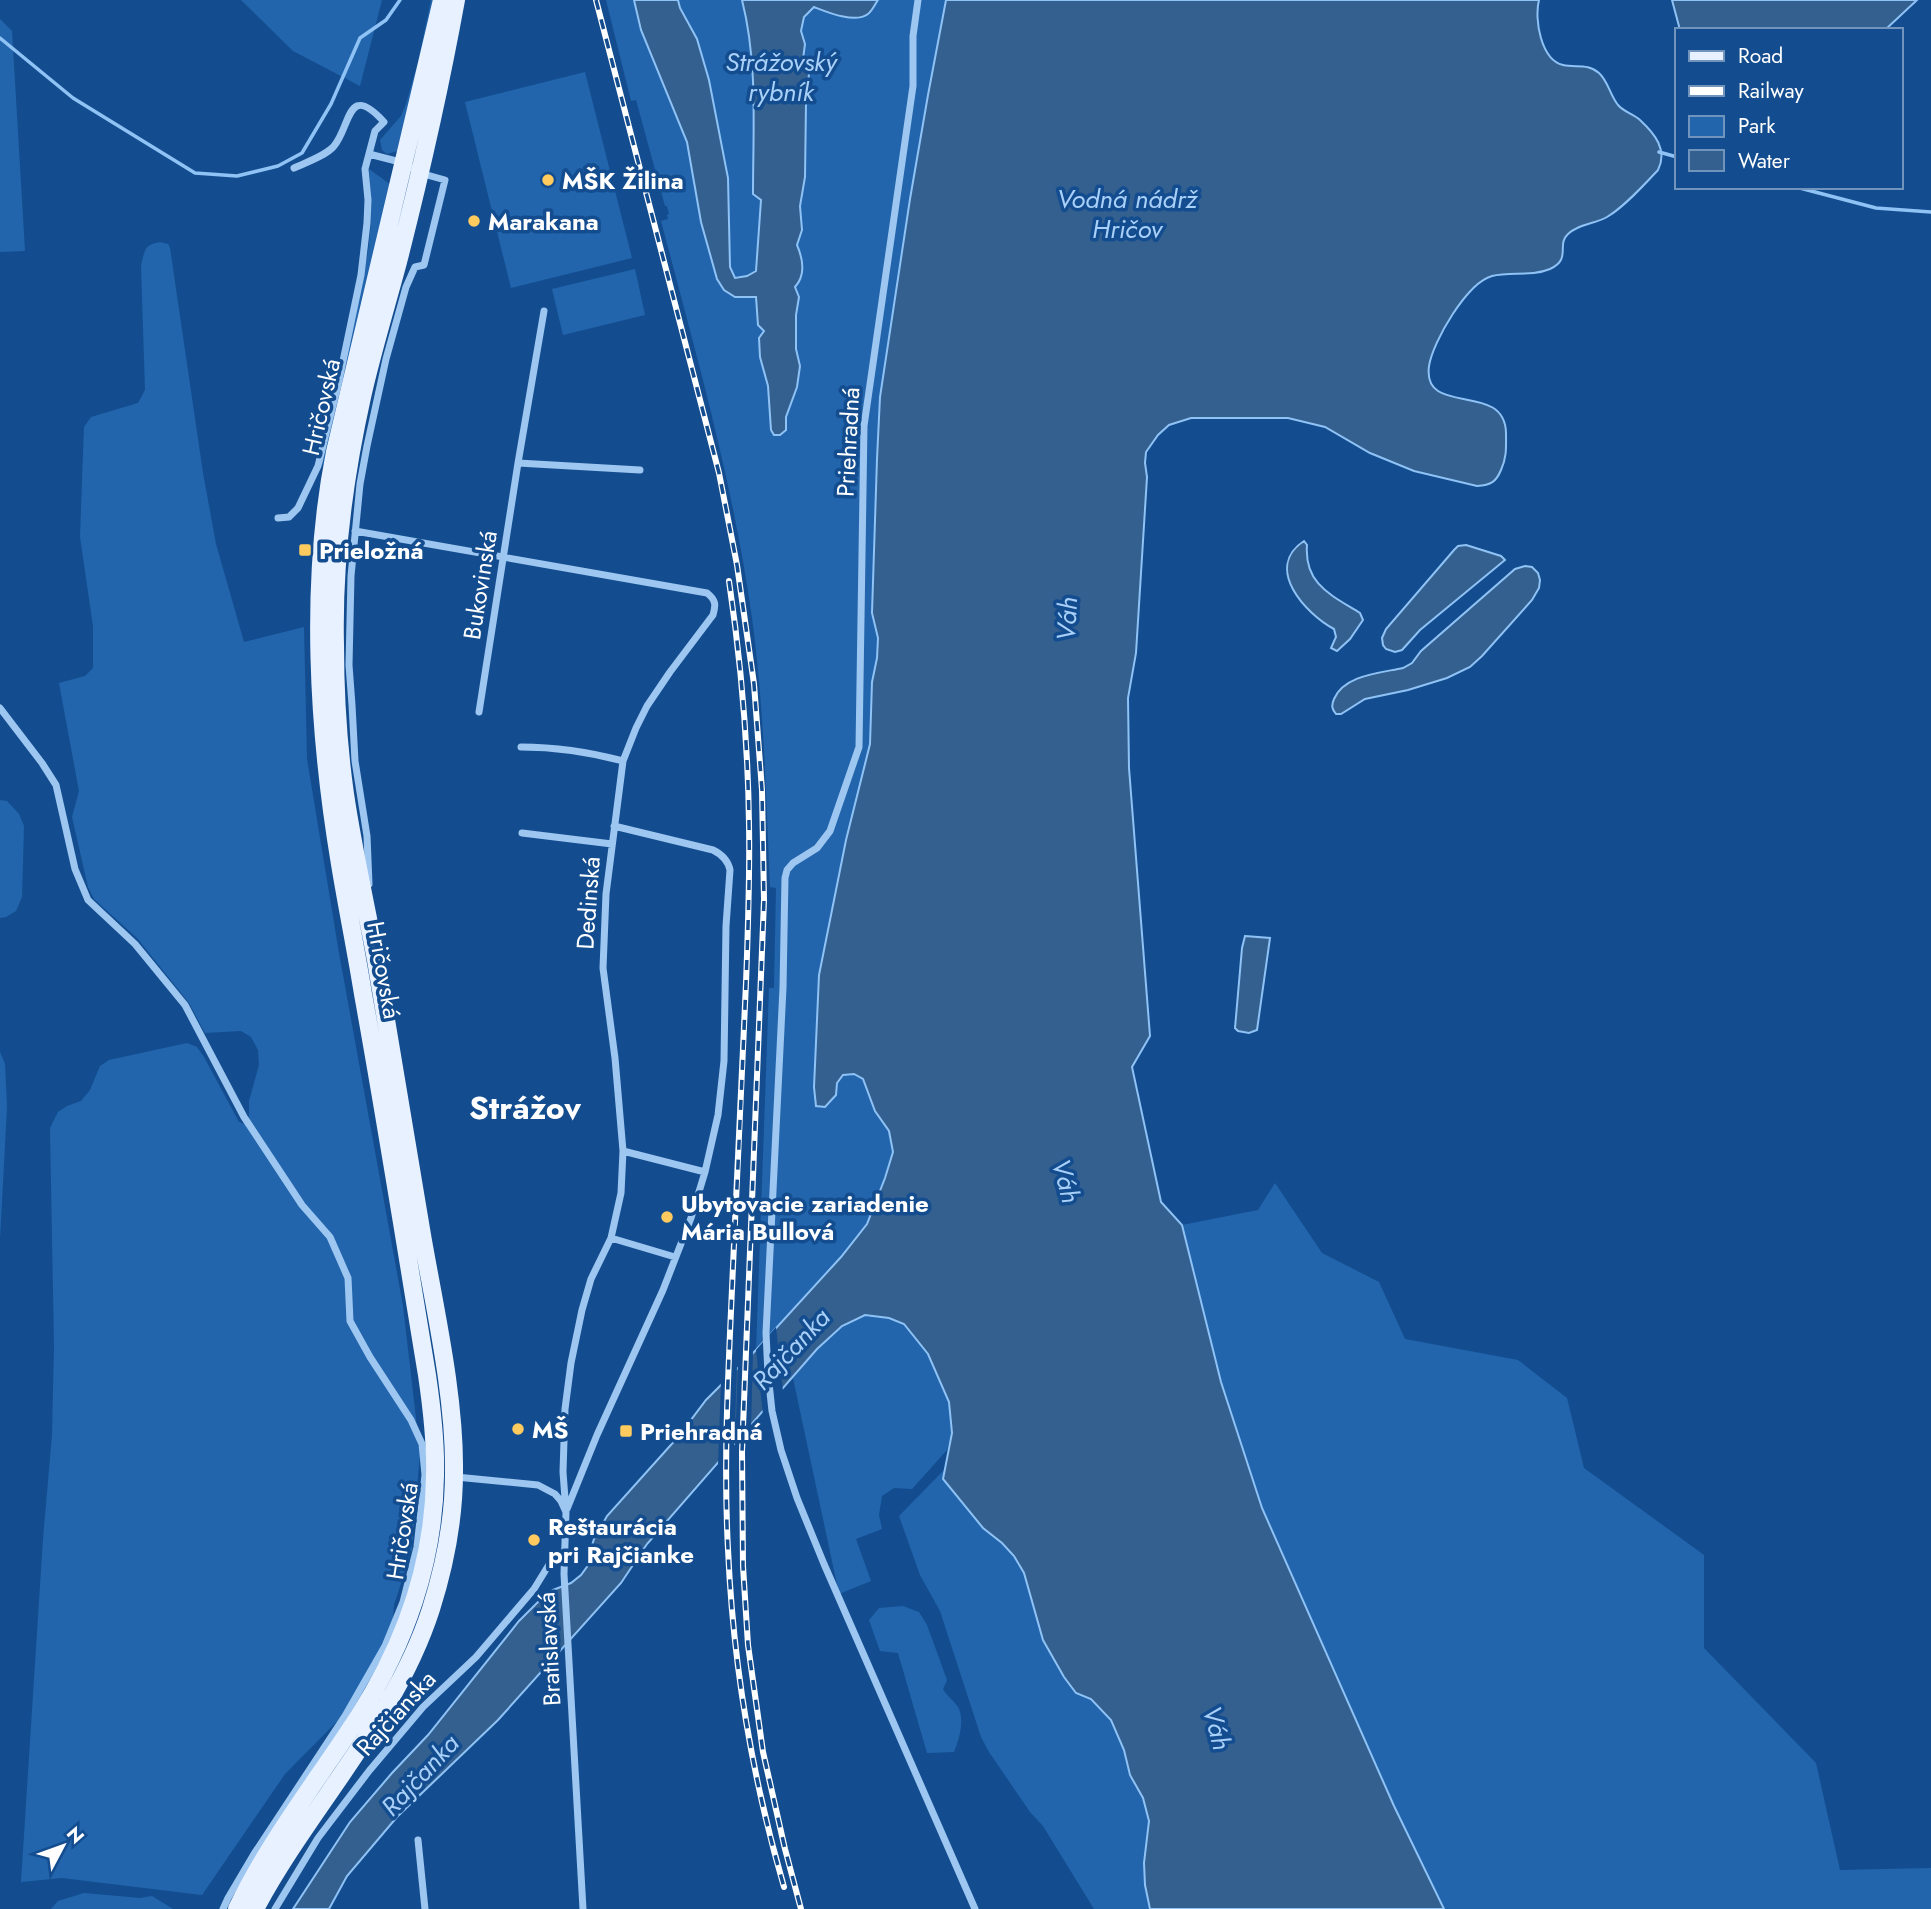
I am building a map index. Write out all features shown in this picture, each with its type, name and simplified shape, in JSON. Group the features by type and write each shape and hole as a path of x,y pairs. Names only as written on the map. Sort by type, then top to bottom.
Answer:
{"main road":[{"name":"Hričovská","path":"237,1909 256,1873 359,1715 391,1660 419,1588 433,1517 436,1474 433,1419 339,861 325,743 320,565 329,482 442,0"},
{"name":"Hričovská","path":"255,1909 394,1693 429,1616 443,1565 451,1516 454,1477 445,1371 347,805 335,677 336,589 341,520 351,455 372,357 434,115 456,0"}],"street":[{"name":"Priehradná","path":"918,0 913,36 913,86 864,426 859,747 828,835 817,848 796,860 785,878 783,991 766,1333 772,1411 781,1450 797,1498 975,1909"},
{"path":"278,519 289,517 298,508 318,466 362,275 368,200 365,169 375,131 384,122 372,109 356,107 349,114 335,146 295,168"},
{"path":"369,153 404,163 420,173"},
{"name":"Hričovská","path":"369,924 368,851 355,761 349,665 351,576 360,484 386,359 406,287 415,267 424,265 446,180 420,173"},
{"path":"397,264 415,267"},
{"name":"Bukovinská","path":"479,712 544,311"},
{"path":"518,463 640,470"},
{"path":"355,531 503,557"},
{"name":"Dedinská","path":"503,557 707,593 716,606 713,615 647,706 622,761 606,894 603,968 615,1058 623,1151 621,1193 611,1238 591,1279 570,1363 563,1472 566,1512"},
{"name":"Hričovská","path":"0,708 56,785 75,869 88,900 135,944 185,1005 244,1117 302,1205 330,1237 348,1278 350,1321 411,1420 422,1444 424,1480 417,1547 402,1602 385,1646 345,1716 254,1853 223,1909"},
{"path":"521,747 547,747 622,761"},
{"path":"566,1512 584,1464 663,1290 694,1209 718,1115 724,1061 726,926 730,867 724,858 713,850 614,826"},
{"path":"523,833 612,844"},
{"path":"623,1151 705,1172"},
{"path":"611,1238 675,1257"},
{"path":"454,1477 538,1485 555,1494 566,1512"},
{"name":"Bratislavská","path":"566,1512 564,1574 583,1909"},
{"name":"Rajčianska","path":"275,1909 318,1838 369,1771 423,1707 476,1657 534,1589 550,1563 564,1562"},
{"path":"418,1840 425,1909"}],"green space":[{"path":"241,0 382,0 360,86 293,51"},
{"path":"431,0 435,0 398,151 387,154 382,150 380,140 401,116 406,104"},
{"path":"606,0 634,0 641,30 687,142 701,222 717,279 756,296 758,324 764,331 760,357 768,386 771,430 786,430 786,417 797,387 800,366 796,349 798,308 795,287 801,254 797,245 802,230 800,206 805,177 809,74 803,59 805,44 801,31 804,17 814,6 834,12 869,14 878,0 946,0 910,199 880,397 872,613 878,638 872,682 870,744 846,840 819,975 814,1087 816,1105 825,1107 836,1095 837,1083 843,1075 854,1074 863,1079 875,1111 889,1131 893,1152 867,1224 839,1259 756,1350 769,988 774,988 776,888 770,887 759,680 751,611 734,513 661,221 668,219 669,214 636,100 631,101"},
{"path":"678,0 742,0 748,21 761,200 756,271 747,276 735,278 730,267 728,178 709,80 697,39"},
{"path":"0,19 12,31 25,251 0,252"},
{"name":"MŠK Žilina","path":"585,72 632,258 511,288 465,102"},
{"path":"369,169 391,185 325,465 320,464 368,252 371,223"},
{"path":"160,242 168,244 170,248 216,544 244,642 304,627 307,759 403,1306 420,1453 412,1549 394,1605 389,1669 285,1774 202,1895 62,1878 21,1882 52,1435 54,1346 50,1128 58,1112 81,1101 90,1090 100,1066 109,1060 187,1043 197,1047 239,1122 245,1124 259,1065 258,1050 251,1037 241,1031 205,1033 189,1003 137,938 94,899 88,887 72,817 79,791 59,683 85,676 93,668 93,626 80,537 84,427 91,417 138,403 145,390 141,265 146,249"},
{"path":"635,269 645,315 563,335 552,289"},
{"path":"0,800 7,801 19,814 24,826 22,897 16,911 0,918"},
{"path":"0,1052 5,1064 7,1107 0,1239"},
{"path":"1275,1183 1322,1253 1379,1282 1405,1339 1518,1360 1567,1398 1584,1468 1704,1555 1704,1648 1816,1763 1840,1870 1931,1868 1931,1909 1444,1909 1394,1806 1262,1508 1221,1381 1182,1225 1258,1210"},
{"path":"865,1315 889,1318 904,1324 928,1354 949,1402 952,1433 947,1450 912,1489 894,1488 882,1496 879,1515 882,1529 856,1539 871,1581 839,1594 793,1378 819,1347 842,1326"},
{"path":"944,1470 943,1479 983,1528 1014,1556 1024,1573 1044,1641 1064,1677 1076,1692 1091,1699 1111,1720 1124,1750 1130,1775 1143,1798 1149,1821 1144,1863 1150,1909 1094,1909 1043,1826 1030,1812 981,1737 940,1611 920,1575 899,1516"},
{"path":"903,1606 919,1612 927,1625 947,1680 943,1689 960,1712 960,1730 954,1752 927,1753 898,1653 880,1651 869,1620 879,1608"},
{"path":"84,1893 140,1898 152,1896 173,1909 51,1909 58,1901"}],"water":[{"name":"Strážovský rybník","path":"634,0 678,0 697,39 709,80 728,178 730,267 735,278 756,271 761,200 753,194 753,72 742,0 878,0 869,13 862,17 841,16 814,7 804,17 801,31 805,44 803,59 809,74 805,177 800,206 802,230 797,245 802,272 795,287 799,297 796,349 800,366 797,387 786,417 786,430 780,435 774,435 771,430 768,386 760,357 759,338 764,331 758,325 756,297 735,297 724,290 717,279 701,222 687,142 641,30"},
{"name":"Vodná nádrž Hričov","path":"946,0 1539,0 1539,28 1549,55 1555,62 1563,65 1586,67 1599,73 1618,105 1645,125 1661,149 1658,170 1627,202 1607,217 1568,234 1557,265 1543,271 1492,276 1482,281 1462,301 1444,328 1429,366 1430,382 1438,391 1450,396 1493,407 1502,417 1506,433 1505,456 1499,474 1492,482 1477,486 1414,471 1370,453 1325,427 1288,418 1191,418 1169,425 1146,452 1147,477 1136,653 1128,698 1129,768 1150,1036 1132,1067 1161,1202 1182,1225 1221,1382 1262,1508 1394,1806 1444,1909 1150,1909 1144,1863 1149,1821 1143,1798 1130,1775 1124,1750 1111,1720 1091,1699 1076,1693 1064,1677 1043,1640 1024,1573 1014,1556 983,1528 943,1479 952,1433 949,1402 928,1354 904,1324 889,1318 865,1315 842,1326 817,1349 647,1544 621,1583 498,1720 397,1817 347,1876 329,1909 293,1909 350,1822 428,1735 519,1621 543,1597 581,1575 589,1564 594,1539 607,1516 678,1437 706,1400 841,1257 867,1224 885,1178 893,1152 889,1131 875,1111 863,1079 854,1074 843,1075 837,1083 836,1095 825,1107 816,1106 814,1087 819,975 846,840 870,744 872,682 878,638 872,613 880,397 910,199"},
{"path":"1672,0 1917,0 1887,28 1679,28"},
{"path":"1304,541 1307,545 1310,570 1315,579 1330,594 1360,613 1363,620 1350,639 1337,651 1331,648 1336,637 1334,629 1301,602 1288,577 1287,564 1292,552"},
{"path":"1466,545 1501,556 1505,560 1420,630 1402,650 1395,652 1386,649 1382,638 1386,629 1454,550 1458,546"},
{"path":"1532,567 1538,573 1539,588 1532,600 1470,667 1447,678 1408,690 1365,699 1341,714 1336,714 1332,707 1333,701 1346,685 1364,676 1403,668 1412,663 1421,651 1515,569"},
{"path":"1245,936 1270,938 1257,1030 1249,1033 1235,1028"}],"pier":[{"path":"776,1327 783,1391 763,1415 756,1350"},
{"path":"753,1351 751,1431 735,1449 738,1363"},
{"path":"737,1367 734,1451 718,1465 721,1380"}],"waterway":[{"path":"0,38 73,98 195,173 237,176 278,166 302,153 331,104 360,38 386,20 400,0"},
{"path":"1659,152 1675,156"},
{"path":"1804,189 1876,208 1931,212"}],"railway":[{"path":"596,0 719,473 737,565 754,684 762,790 764,900 742,1452 743,1566 748,1645 763,1752 801,1909"},
{"path":"729,581 745,733 749,864 727,1408 728,1549 734,1635 746,1720 762,1804 784,1887"}],"place":[{"name":"MŠK Žilina","path":"548,180"},
{"name":"Marakana","path":"474,221"},
{"name":"Prieložná","path":"305,550"},
{"name":"Ubytovacie zariadenie Mária Bullová","path":"667,1217"},
{"name":"MŠ","path":"518,1429"},
{"name":"Priehradná","path":"626,1431"},
{"name":"Reštaurácia pri Rajčianke","path":"534,1540"}],"district":[{"name":"Strážov","path":"525,1108"}],"water label":[{"name":"Váh","path":"1067,619"},
{"name":"Váh","path":"1066,1181"},
{"name":"Rajčanka","path":"791,1349"},
{"name":"Váh","path":"1217,1728"},
{"name":"Rajčanka","path":"420,1775"}]}
